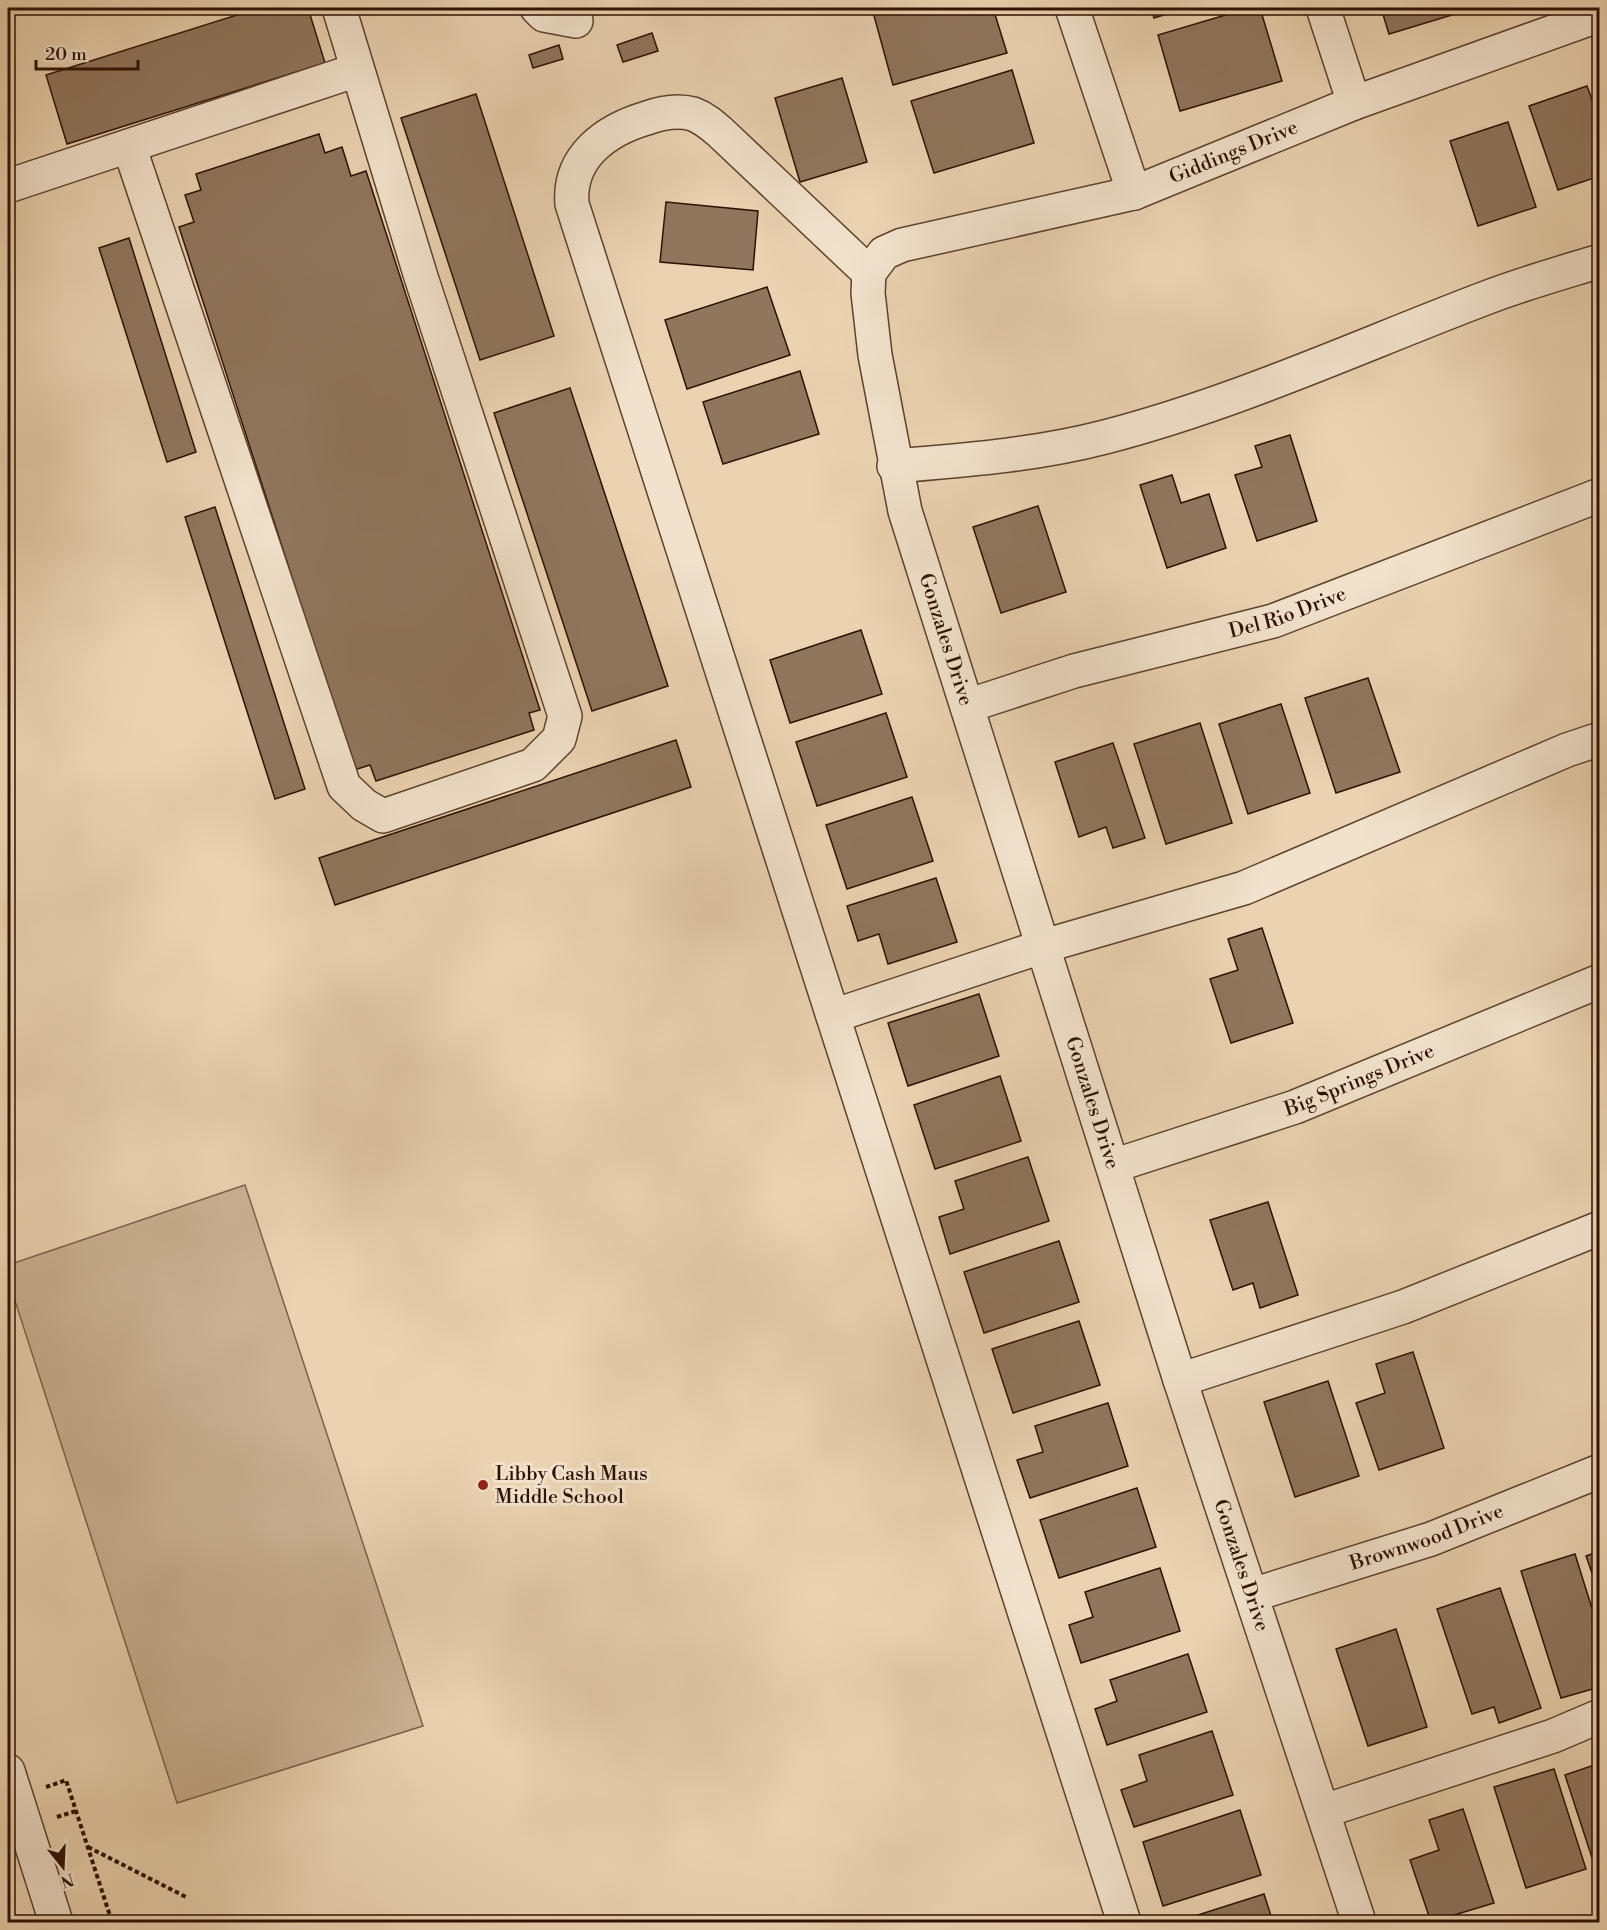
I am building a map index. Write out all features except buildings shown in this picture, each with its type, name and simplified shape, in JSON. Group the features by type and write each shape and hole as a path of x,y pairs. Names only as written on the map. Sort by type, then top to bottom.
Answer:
{"street":[{"path":"129,146 344,786 364,805 383,816 533,765 559,739 565,716 421,278 339,8"},
{"path":"537,8 544,15 576,21"},
{"path":"1072,8 1134,193"},
{"path":"1323,8 1354,103"},
{"name":"Giddings Drive","path":"869,273 884,253 902,245 1134,193 1354,103 1581,15"},
{"path":"8,186 357,70"},
{"path":"869,273 720,132 706,120 691,114 657,115 602,136 585,153 573,181 572,204 1124,1923"},
{"path":"894,466 1010,456 1105,437 1291,377 1485,298 1599,261"},
{"name":"Gonzales Drive","path":"869,273 868,293 875,355 894,466 905,512 1180,1380 1324,1811 1359,1923"},
{"name":"Del Rio Drive","path":"967,706 1074,671 1273,621 1599,495"},
{"path":"833,1016 1044,946 1244,888 1567,750 1599,739"},
{"name":"Big Springs Drive","path":"1113,1166 1295,1107 1599,981"},
{"path":"1180,1380 1403,1307 1599,1228"},
{"name":"Brownwood Drive","path":"1252,1595 1431,1539 1599,1471"},
{"path":"1324,1811 1553,1736 1599,1716"},
{"path":"8,1770 56,1923"}],"path":[{"path":"66,1780 112,1923"},
{"path":"88,1847 188,1898"}],"shaded area":[{"path":"245,1185 423,1726 177,1803 8,1279 8,1265"}],"place":[{"name":"Libby Cash Maus Middle School","path":"483,1485"}]}
